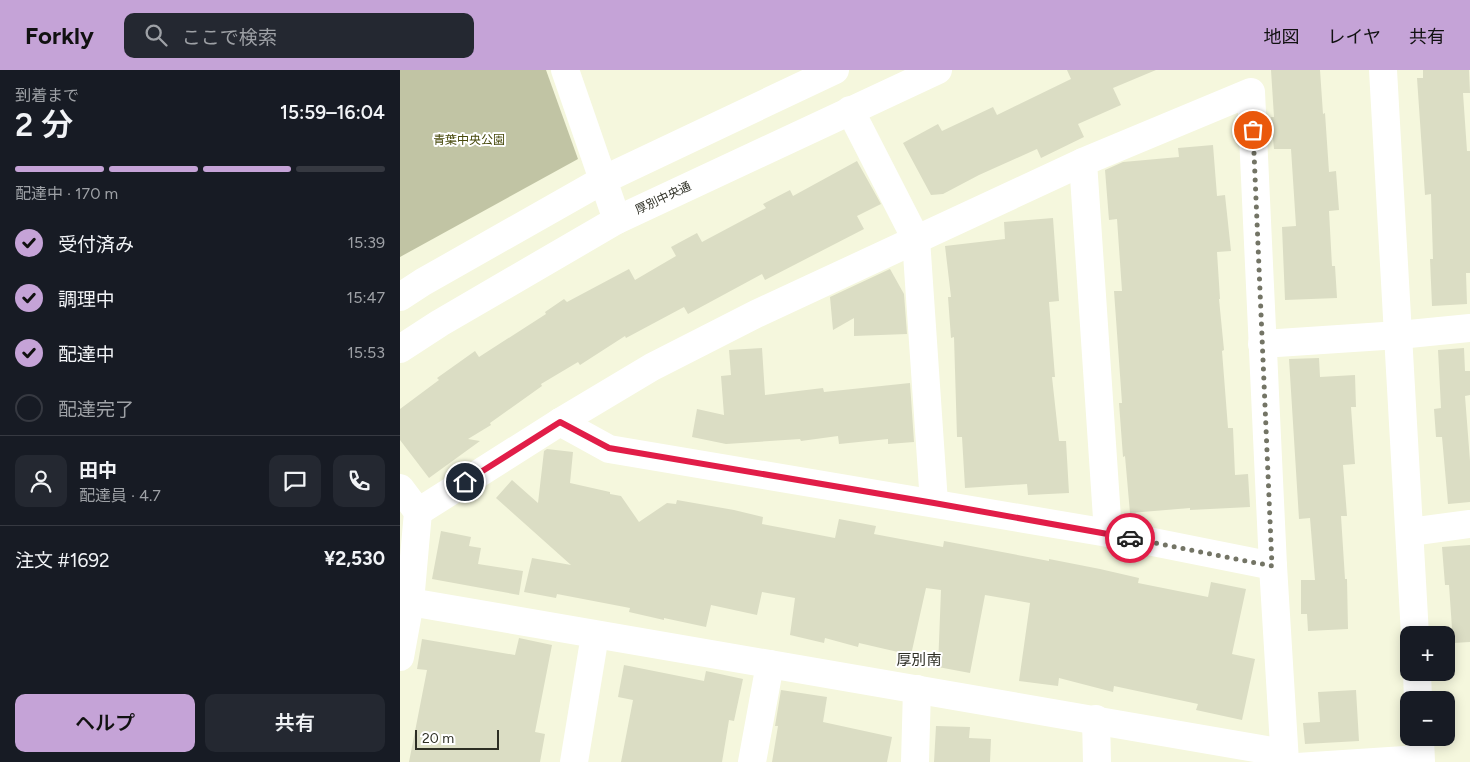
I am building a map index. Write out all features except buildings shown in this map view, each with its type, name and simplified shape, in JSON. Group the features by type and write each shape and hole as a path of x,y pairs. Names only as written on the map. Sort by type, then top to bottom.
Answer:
{"street":[{"path":"565,70 617,220"},
{"path":"400,297 423,282 603,180 835,70"},
{"name":"厚別中央通","path":"400,349 449,318 617,220 938,70"},
{"path":"1383,70 1415,626"},
{"path":"410,602 1096,719 1289,759 1272,566 1251,92 1083,162 756,314 652,367 560,422 418,512"},
{"path":"850,110 916,239 934,503"},
{"path":"1083,162 1108,533"},
{"path":"1262,344 1399,335 1470,328"},
{"path":"560,422 609,448 1108,533 1272,566"},
{"path":"400,488 418,512 410,602 400,657"},
{"path":"1410,532 1470,524"},
{"path":"574,762 595,635"},
{"path":"752,762 770,664"},
{"path":"915,762 916,689"},
{"path":"1096,719 1097,762"}],"lane":[{"path":"1289,759 1420,751"}],"green space":[{"name":"青葉中央公園","path":"400,70 546,70 578,159 400,257"}],"way so far":[{"path":"1130,538 1272,566 1253,130"}],"district":[{"name":"厚別南","path":"919,660"}],"route":[{"path":"465,482 560,422 609,448 1130,538"}]}
